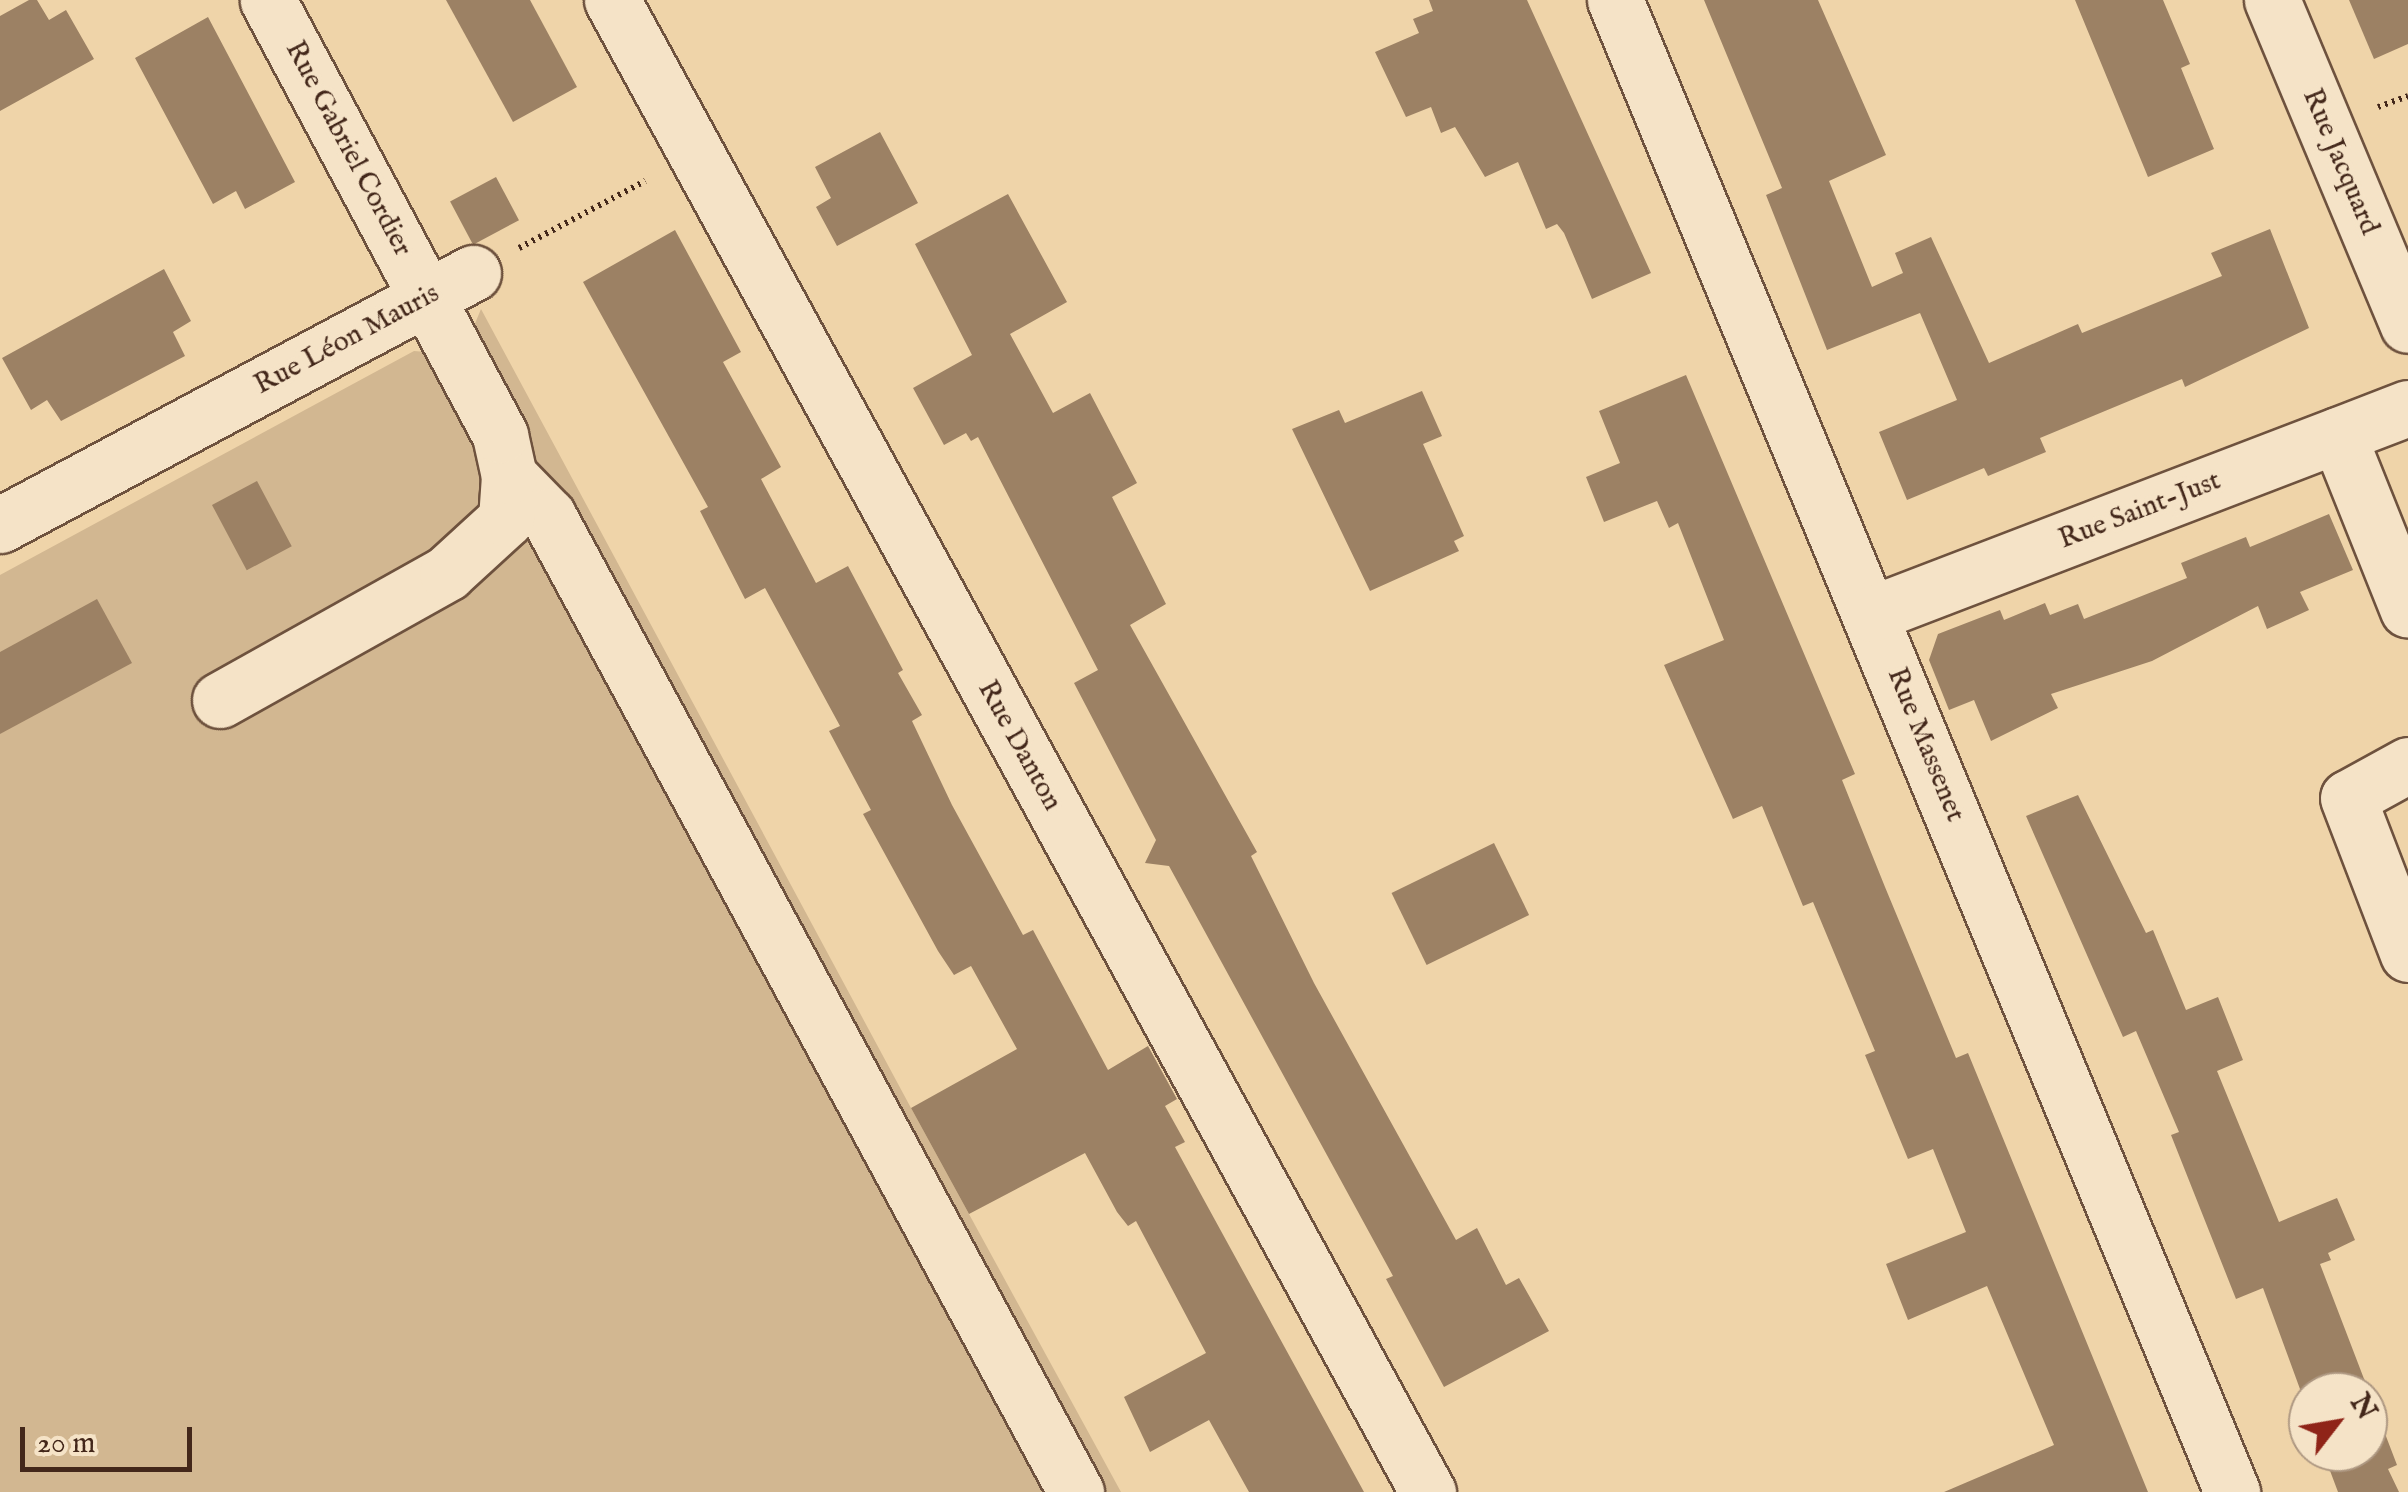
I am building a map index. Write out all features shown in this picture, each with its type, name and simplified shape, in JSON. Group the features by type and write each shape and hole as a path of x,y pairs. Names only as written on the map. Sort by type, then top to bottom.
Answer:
{"street":[{"name":"Rue Gabriel Cordier","path":"268,0 450,285 500,434 509,476"},
{"name":"Rue Danton","path":"612,0 1428,1492"},
{"name":"Rue Massenet","path":"1615,0 2232,1492"},
{"name":"Rue Jacquard","path":"2272,0 2408,324"},
{"name":"Rue Léon Mauris","path":"0,525 450,285"},
{"name":"Rue Saint-Just","path":"1871,614 2408,408"},
{"path":"2338,434 2408,610"},
{"path":"220,700 447,573 506,519 509,476"},
{"path":"509,476 548,516 1076,1492"},
{"path":"2408,765 2348,798 2408,954"}],"path":[{"name":"Rue Léon Mauris","path":"450,285 694,154"}],"shaded area":[{"path":"481,309 1121,1492 0,1492 0,575 414,351 437,353 469,338"}],"building":[{"path":"29,0 37,0 49,20 66,10 94,59 0,111 0,16"},
{"path":"446,0 530,0 577,87 513,122"},
{"path":"1429,0 1527,0 1651,273 1592,299 1564,233 1557,224 1546,229 1518,162 1485,177 1455,127 1441,133 1431,107 1406,117 1375,52 1419,33 1413,19 1433,11"},
{"path":"1704,0 1818,0 1886,155 1829,181 1872,287 1903,273 1895,253 1931,237 1989,363 2078,324 2082,333 2222,276 2211,253 2270,229 2309,328 2185,387 2182,379 2040,438 2046,452 1988,476 1984,468 1907,500 1879,432 1957,400 1920,313 1827,350 1766,195 1782,188"},
{"path":"2075,0 2163,0 2190,64 2181,68 2214,149 2148,177"},
{"path":"2349,0 2408,0 2408,44 2374,59"},
{"path":"208,17 295,182 245,209 236,191 213,204 135,58"},
{"path":"880,132 918,203 837,246 816,207 831,198 815,167"},
{"path":"496,177 519,220 473,245 450,201"},
{"path":"1008,194 1067,302 1010,334 1053,413 1090,393 1137,483 1112,497 1166,604 1130,625 1257,852 1251,856 1314,983 1456,1240 1477,1228 1506,1285 1519,1278 1549,1331 1444,1387 1386,1279 1393,1276 1169,866 1145,863 1156,840 1074,683 1098,670 978,437 971,441 966,433 944,445 913,388 972,355 915,244"},
{"path":"675,230 741,352 723,362 781,467 761,479 816,583 848,566 903,670 898,673 922,715 912,721 952,805 1023,935 1033,930 1108,1070 1148,1046 1177,1099 1165,1106 1185,1142 1175,1147 1364,1492 1249,1492 1209,1420 1150,1452 1124,1397 1206,1353 1136,1221 1128,1226 1117,1212 1085,1153 969,1214 911,1108 1017,1049 971,966 954,975 938,951 863,814 871,810 829,731 840,726 765,588 745,599 700,511 708,507 583,282"},
{"path":"164,269 191,321 173,332 185,356 61,421 47,400 31,410 2,358"},
{"path":"1686,375 1855,774 1842,780 1885,887 1956,1058 1968,1053 2148,1492 1944,1492 2054,1445 1987,1286 1908,1320 1886,1264 1966,1232 1933,1149 1908,1159 1865,1055 1875,1051 1813,902 1803,906 1762,806 1733,819 1664,665 1724,640 1678,523 1669,528 1657,501 1604,522 1586,477 1620,463 1599,411"},
{"path":"1422,391 1442,436 1423,444 1464,536 1454,541 1459,551 1370,591 1292,429 1339,410 1345,423"},
{"path":"257,481 292,546 247,570 212,505"},
{"path":"2329,514 2353,570 2300,592 2309,610 2267,629 2258,606 2152,661 2051,694 2058,708 1991,741 1974,700 1949,710 1929,660 1938,634 2000,610 2004,620 2045,603 2050,615 2078,604 2084,619 2187,578 2181,563 2246,537 2250,547"},
{"path":"97,599 132,663 0,734 0,652"},
{"path":"2078,795 2146,933 2153,930 2186,1010 2218,997 2243,1060 2217,1071 2279,1222 2337,1198 2355,1240 2328,1253 2331,1260 2320,1264 2361,1372 2294,1372 2263,1288 2236,1299 2171,1135 2179,1132 2136,1031 2123,1037 2026,816"},
{"path":"1494,843 1529,915 1427,965 1392,893"},
{"path":"2388,1442 2397,1465 2388,1469"},
{"path":"2388,1469 2399,1492 2338,1492 2330,1472"}]}
